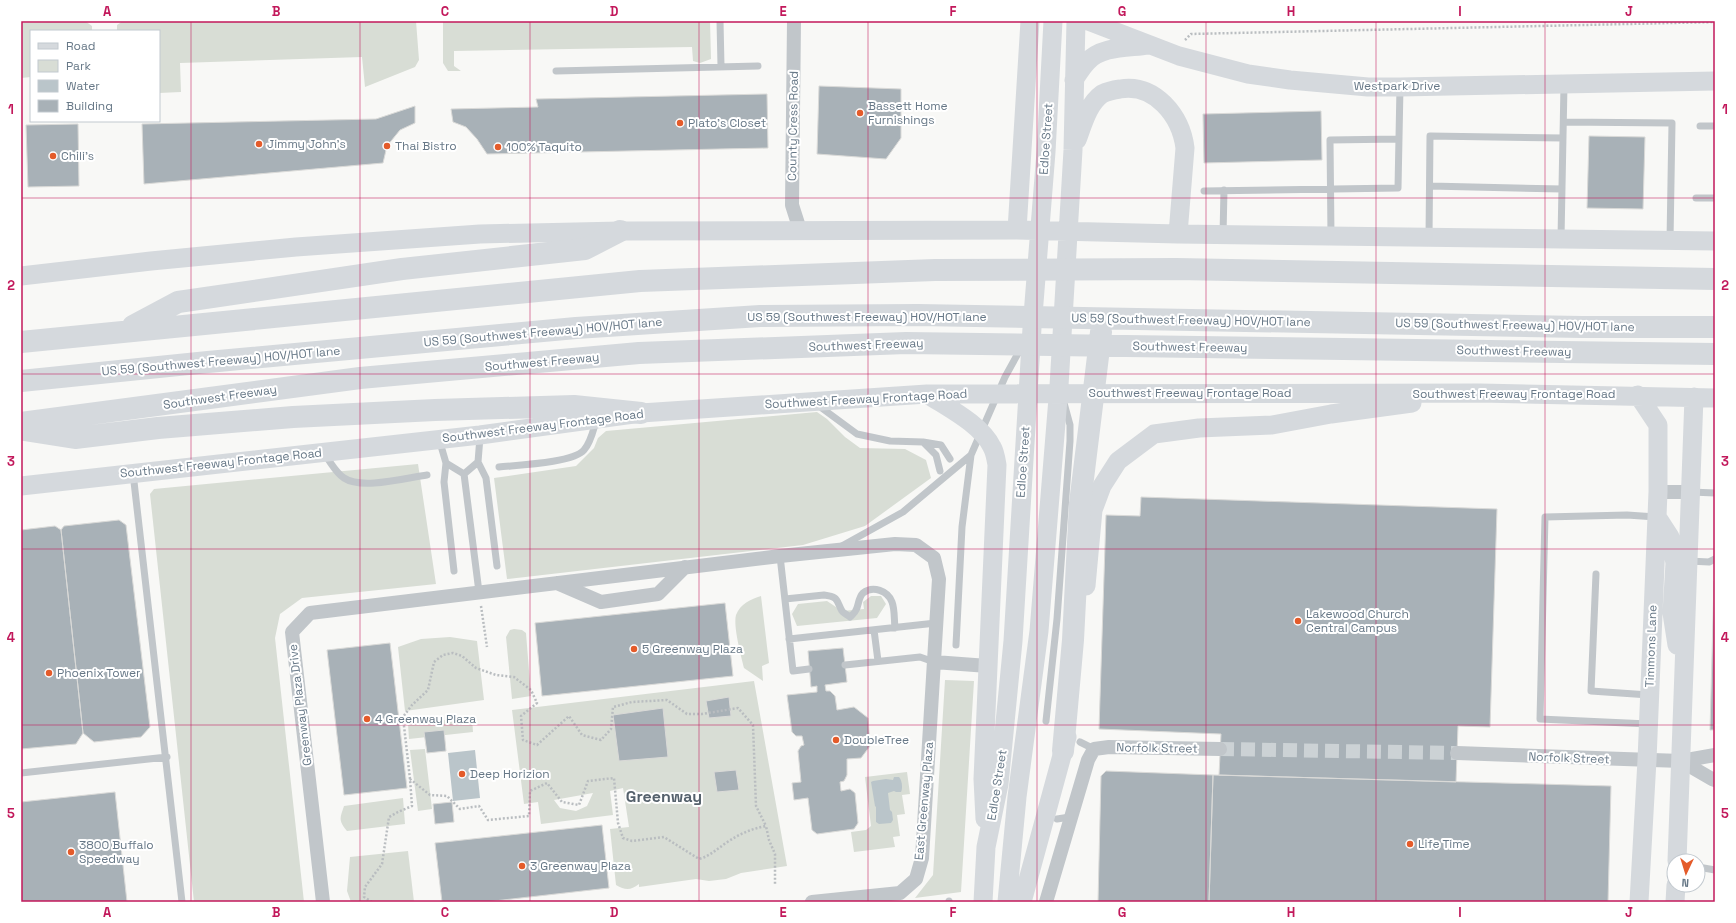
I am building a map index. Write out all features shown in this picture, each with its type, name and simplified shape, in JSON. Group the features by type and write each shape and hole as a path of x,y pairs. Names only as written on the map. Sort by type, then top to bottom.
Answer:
{"highway":[{"path":"123,331 178,302 402,269 585,249 620,231"},
{"path":"21,342 640,281 936,270 1176,269 1715,279"},
{"path":"208,362 632,313 814,306 1035,306 1138,309 1715,315"},
{"path":"1072,747 1073,640 1080,503 1100,334 1109,322 1138,309"},
{"name":"US 59 (Southwest Freeway) HOV/HOT lane","path":"21,381 576,328 760,316 918,314 1582,327 1715,327"},
{"name":"Southwest Freeway","path":"21,423 360,378 639,353 906,343 1715,354"},
{"path":"21,429 75,438 158,428 285,417 435,410 574,406 641,413"}],"main road":[{"path":"1017,230 1030,21"},
{"name":"Edloe Street","path":"983,902 986,847 999,784 1013,641 1032,328 1035,306 1046,152 1053,21"},
{"name":"Edloe Street","path":"1007,902 1018,797 1038,639 1051,576 1063,307 1072,154 1076,21"},
{"name":"Westpark Drive","path":"1088,21 1172,53 1248,74 1290,80 1368,87 1715,82"},
{"path":"1074,80 1088,61 1097,54 1107,50 1150,45"},
{"path":"1072,154 1091,107 1101,95 1108,91 1126,88 1141,90 1154,96 1173,114 1184,136 1185,148 1178,234"},
{"path":"21,276 151,261 296,247 480,234 620,231 1017,230 1223,235 1715,240"},
{"path":"1022,902 1072,747 1093,510 1102,486 1118,461 1154,434 1199,428 1272,426 1331,414 1480,393"},
{"name":"Southwest Freeway Frontage Road","path":"21,486 480,435 641,413 927,394 1480,393 1638,395 1715,398"},
{"path":"927,394 950,410 961,415 987,438 993,448 997,465 983,779 986,847"},
{"name":"Timmons Lane","path":"1638,395 1658,425 1658,492 1647,760 1639,902"},
{"path":"1677,853 1689,561 1689,492 1694,397"},
{"path":"1657,517 1670,537 1675,563 1672,613 1674,633 1684,680"}],"street":[{"name":"County Cress Road","path":"794,21 792,205 800,230"},
{"path":"1658,492 1689,492"},
{"name":"East Greenway Plaza","path":"479,592 780,556 895,544 916,545 934,558 939,579 922,858 916,878 900,893 812,902"},
{"path":"557,583 601,602 658,594 685,567"},
{"name":"Greenway Plaza Drive","path":"323,902 292,632 310,613 479,592"},
{"path":"934,662 988,666"},
{"name":"Norfolk Street","path":"1094,749 1109,747 1220,749"},
{"path":"1046,902 1064,818 1094,749"},
{"name":"Norfolk Street","path":"1457,753 1681,761 1715,755"},
{"name":"Norfolk Street","path":"1681,761 1712,780 1715,780"}],"lane":[{"path":"720,21 721,66"},
{"path":"556,71 758,66"},
{"path":"1562,239 1564,83"},
{"path":"1204,191 1398,188 1400,87"},
{"path":"1564,122 1672,122 1670,240"},
{"path":"1700,126 1715,126"},
{"path":"1429,237 1430,136 1563,138"},
{"path":"1331,236 1330,140 1399,139"},
{"path":"1430,186 1562,189"},
{"path":"1223,235 1224,190"},
{"path":"1696,198 1715,198"},
{"path":"956,645 962,528 971,456 1005,377 1032,328"},
{"path":"812,401 831,413 857,434 890,441 923,442 941,445 950,459"},
{"path":"499,467 568,459 579,454 589,442 597,419"},
{"path":"480,435 478,462 486,478 497,566"},
{"path":"439,439 446,463 444,482 454,571"},
{"path":"923,442 936,455 940,471"},
{"path":"322,452 335,467 336,472 344,478 355,482 367,484 427,475"},
{"path":"834,550 903,512 971,456"},
{"path":"464,474 478,462"},
{"path":"446,463 464,474"},
{"path":"133,473 182,902"},
{"path":"464,474 479,592"},
{"path":"1689,492 1715,493"},
{"path":"1648,724 1540,719 1545,517 1627,515 1657,517"},
{"path":"780,556 793,671 809,669"},
{"path":"1689,561 1710,562 1715,558"},
{"path":"1596,574 1591,691 1649,695"},
{"path":"1046,721 1051,576"},
{"path":"785,599 824,595 829,596 838,602 842,611 850,617 857,609 858,602 864,592 872,589 879,590 890,597 895,628"},
{"path":"789,639 936,623"},
{"path":"874,630 878,661"},
{"path":"845,665 920,657 934,662"},
{"path":"1072,747 1094,749"},
{"path":"21,773 166,757"}],"path":[{"path":"1172,53 1191,34 1715,22"},
{"path":"479,592 487,647"},
{"path":"372,902 364,897 365,887 382,864 389,817 412,806 403,717 412,705 428,690 434,662 443,655 453,653 462,656 476,668 496,675 514,677 531,690 537,703 521,716 523,740 538,745 569,716 582,735 601,740 611,729 613,708 632,702 667,700 687,714 702,714 738,708 753,726 756,806 766,826 769,840 776,854 775,885"},
{"path":"410,779 430,795 447,796 460,809 479,806 488,820 529,816 530,791 547,783 562,802 579,806 588,781 614,778 618,823 623,838 632,841 664,837 699,859 709,856 740,834 752,828 766,826"}],"green space":[{"path":"85,21 92,26 92,30 30,30 30,77 21,78 21,23"},
{"path":"123,21 416,21 419,60 415,67 365,87 362,57 180,63 181,92 160,93 160,30 117,30 117,25"},
{"path":"443,21 710,21 711,59 700,63 693,61 692,47 454,51 454,66 461,71 448,71 443,63"},
{"path":"817,412 860,448 905,449 926,460 931,478 865,526 803,545 507,579 494,478 576,466 594,448 598,438 606,431"},
{"path":"418,464 436,584 302,598 280,614 275,638 304,902 194,902 150,494 154,489"},
{"path":"761,596 769,663 762,666 763,681 744,668 735,620 738,611 743,605 750,600"},
{"path":"871,596 881,596 886,604 877,618 797,626 792,614 798,604 827,601 842,611 864,609 863,602"},
{"path":"510,630 522,630 526,633 531,696 512,699 506,637"},
{"path":"450,637 477,641 484,700 405,711 398,647 421,639"},
{"path":"945,680 974,681 961,892 915,898 933,875"},
{"path":"754,681 787,866 741,873 726,879 709,881 696,879 639,887 639,884 628,889 616,885 610,829 629,827 623,788 610,791 613,815 541,824 538,802 524,804 512,710","holes":["593,793 587,806 576,811 560,808 554,800"]},
{"path":"472,717 473,732 409,739 408,724"},
{"path":"425,749 432,809 418,811 410,750"},
{"path":"907,772 910,794 902,795 905,814 897,815 900,836 893,837 895,847 854,852 851,832 866,830 871,826 865,777"},
{"path":"403,798 405,824 347,831 342,824 341,816 344,806"},
{"path":"408,851 414,902 351,902 347,891 350,857"}],"water":[{"path":"475,750 480,798 453,801 448,753"},
{"path":"894,777 899,777 901,780 902,790 901,792 894,791 888,793 893,820 891,823 879,824 876,822 876,807 871,782 886,779 893,780"}],"building":[{"name":"Bassett Home Furnishings","path":"819,86 901,89 901,138 886,159 817,154"},
{"path":"767,94 768,148 487,154 477,139 466,127 453,122 451,109 538,107 536,99"},
{"path":"415,106 415,123 400,130 387,146 383,163 144,184 142,124 376,119"},
{"path":"1321,111 1322,160 1204,163 1203,114"},
{"name":"Chili's","path":"78,124 79,186 28,187 26,125"},
{"path":"1589,136 1645,137 1643,209 1587,208"},
{"name":"Lakewood Church Central Campus","path":"1141,497 1497,509 1490,727 1458,726 1456,782 1219,775 1221,734 1099,729 1106,515 1140,516"},
{"path":"119,520 126,525 150,727 141,737 94,742 83,733 61,530 64,526"},
{"name":"Phoenix Tower","path":"55,526 61,530 83,733 76,744 21,749 21,530"},
{"path":"1714,581 1715,730 1710,730"},
{"name":"5 Greenway Plaza","path":"725,603 733,676 542,696 535,623"},
{"name":"4 Greenway Plaza","path":"390,643 407,788 344,795 327,650"},
{"name":"DoubleTree","path":"843,648 847,682 825,685 826,691 830,691 835,696 837,710 854,707 868,718 870,746 861,758 847,759 847,775 844,781 840,782 841,791 850,789 855,793 858,823 854,829 817,834 812,830 808,798 794,800 792,783 801,782 798,751 801,746 804,745 802,736 796,736 792,732 787,695 817,692 817,686 811,687 808,651"},
{"path":"729,697 731,716 709,718 706,701"},
{"path":"663,708 668,757 619,761 613,715"},
{"path":"444,730 446,751 427,753 424,732"},
{"path":"736,770 739,790 717,792 714,772"},
{"path":"1106,771 1213,775 1209,902 1098,902 1101,776"},
{"name":"Life Time","path":"1213,775 1611,786 1608,902 1209,902"},
{"name":"3800 Buffalo Speedway","path":"115,792 127,902 21,902 21,802"},
{"path":"452,802 454,822 435,824 433,804"},
{"name":"3 Greenway Plaza","path":"602,825 609,888 485,902 442,902 435,843"}],"tunnel":[{"path":"1220,749 1457,753"}],"place":[{"name":"Bassett Home Furnishings","path":"860,113"},
{"name":"Plato's Closet","path":"680,123"},
{"name":"Jimmy John's","path":"259,144"},
{"name":"Thai Bistro","path":"387,146"},
{"name":"100% Taquito","path":"498,147"},
{"name":"Chili's","path":"53,156"},
{"name":"Lakewood Church Central Campus","path":"1298,621"},
{"name":"5 Greenway Plaza","path":"634,649"},
{"name":"Phoenix Tower","path":"49,673"},
{"name":"4 Greenway Plaza","path":"367,719"},
{"name":"DoubleTree","path":"836,740"},
{"name":"Deep Horizion","path":"462,774"},
{"name":"Life Time","path":"1410,844"},
{"name":"3800 Buffalo Speedway","path":"71,852"},
{"name":"3 Greenway Plaza","path":"522,866"}],"district":[{"name":"Greenway","path":"664,796"}]}
